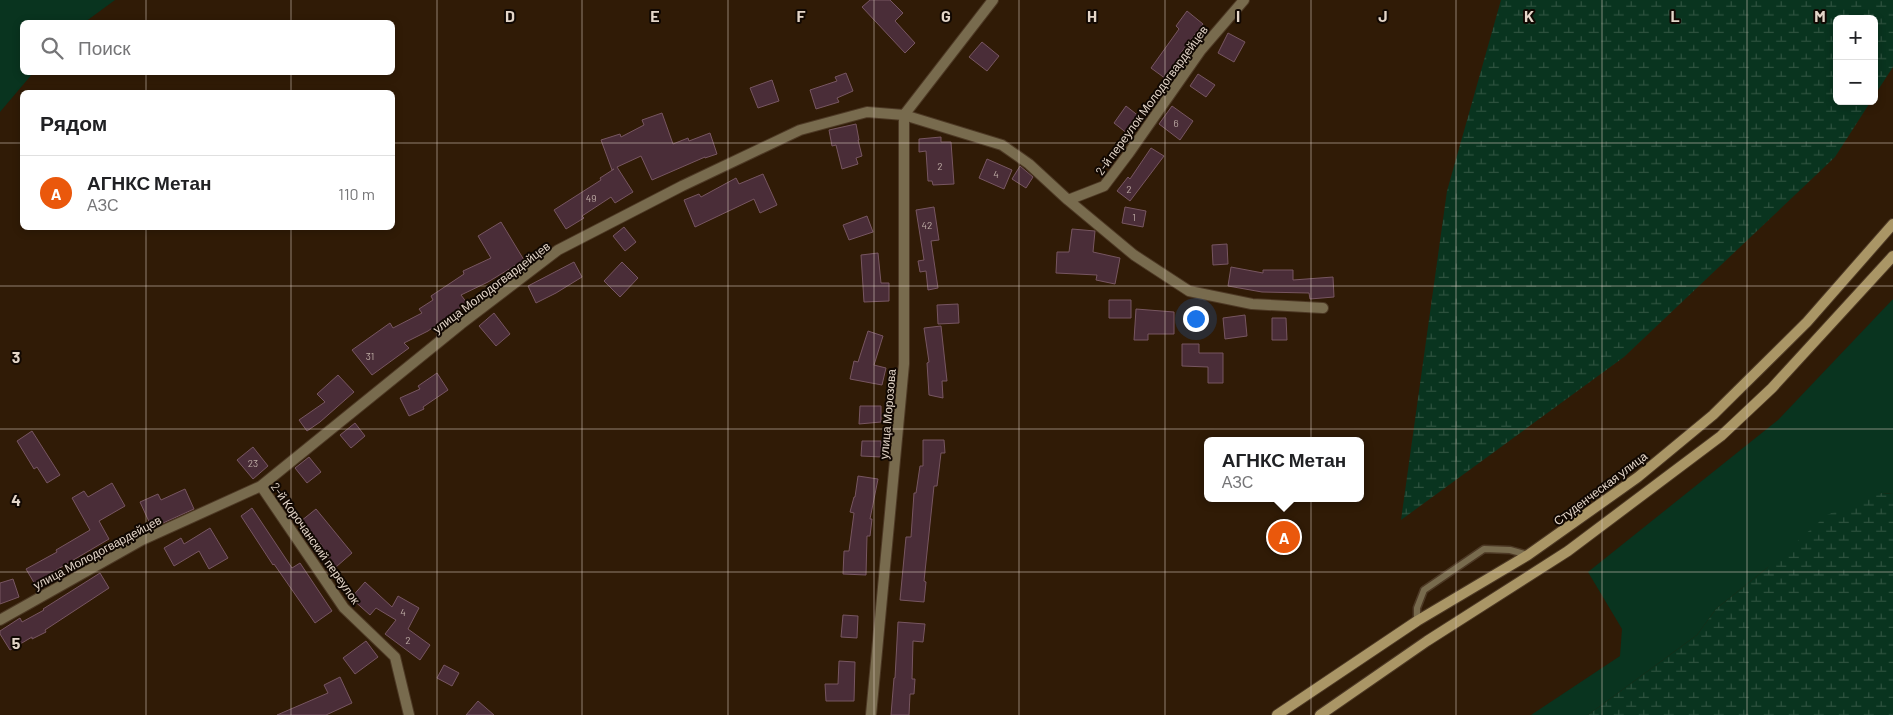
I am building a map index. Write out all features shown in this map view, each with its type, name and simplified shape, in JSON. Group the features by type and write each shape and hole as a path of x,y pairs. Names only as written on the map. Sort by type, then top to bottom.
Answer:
{"main road":[{"name":"Студенческая улица","path":"1277,715 1417,621 1528,555 1638,477 1713,415 1807,322 1893,224"},
{"path":"1320,715 1427,641 1568,551 1721,436 1772,388 1893,256"}],"street":[{"path":"904,115 993,0"},
{"name":"2-й переулок Молодогвардейцев","path":"1068,200 1104,186 1201,50 1244,0"},
{"name":"улица Молодогвардейцев","path":"0,620 142,540 261,486 461,324 558,250 682,186 800,130 867,112 904,115 1002,145 1029,164 1068,200 1134,255 1189,291 1252,304 1323,308"},
{"name":"улица Морозова","path":"871,715 904,364 904,115"},
{"name":"2-й Корочанский переулок","path":"261,486 344,608 395,657 409,715"}],"lane":[{"path":"1417,621 1417,608 1424,590 1484,549 1510,550 1528,555"}],"green space":[{"path":"0,0 115,0 88,20 20,20 20,75 31,75 0,112"},
{"path":"1501,0 1893,0 1893,67 1878,90 1878,15 1833,15 1833,105 1868,105 1835,157 1624,357 1401,520 1447,191"},
{"path":"1893,299 1893,494 1882,493 1767,568 1716,609 1697,635 1588,715 1531,715 1620,656 1622,629 1588,572 1778,420"},
{"path":"1882,493 1893,494 1893,715 1588,715 1697,635 1716,609 1767,568 1827,515"}],"building":[{"path":"870,0 890,0 903,13 895,21 915,43 905,53 862,7"},
{"path":"1187,11 1203,24 1180,54 1183,56 1166,79 1151,68 1179,29 1176,26"},
{"path":"1228,33 1245,42 1234,62 1218,53"},
{"path":"982,42 999,56 987,71 969,57"},
{"path":"846,73 853,91 837,98 839,102 816,109 810,90 837,81 835,77"},
{"path":"1198,74 1215,85 1206,97 1190,86"},
{"path":"772,80 779,101 758,108 750,88"},
{"path":"1126,106 1140,117 1128,134 1114,123"},
{"path":"1172,106 1193,121 1180,140 1159,124"},
{"path":"662,113 673,144 688,138 689,141 710,133 717,154 705,157 652,180 641,156 617,167 633,192 615,203 611,197 566,229 554,210 601,180 600,178 614,169 612,170 601,140 620,134 621,137 644,125 642,120"},
{"path":"856,124 862,156 856,158 858,164 842,169 836,145 832,146 829,130"},
{"path":"941,137 941,142 951,142 954,184 933,185 932,181 928,181 926,151 919,152 919,139"},
{"path":"1151,148 1164,156 1130,201 1117,191 1128,177 1130,179"},
{"path":"987,159 1012,170 1004,189 979,178"},
{"path":"1020,166 1033,177 1026,188 1012,179"},
{"path":"763,174 777,205 760,213 754,199 695,227 684,200 699,194 701,197 736,178 739,184"},
{"path":"934,207 939,240 931,241 938,288 928,290 926,271 920,272 918,261 924,260 916,210"},
{"path":"1125,207 1146,211 1143,227 1122,223"},
{"path":"867,216 873,232 849,240 843,225"},
{"path":"501,222 524,260 488,282 461,295 467,303 428,331 404,343 409,348 372,375 352,350 390,323 393,328 422,313 419,309 433,300 431,296 464,274 463,271 491,258 478,236"},
{"path":"624,227 636,242 625,251 613,236"},
{"path":"1072,229 1095,231 1093,252 1120,258 1115,284 1096,280 1097,275 1056,273 1057,252 1069,252"},
{"path":"1227,244 1228,264 1213,265 1212,245"},
{"path":"878,253 881,283 889,283 889,301 864,302 861,255"},
{"path":"574,262 582,277 536,303 528,286"},
{"path":"622,262 638,278 620,297 604,281"},
{"path":"1231,267 1263,273 1263,270 1293,270 1293,280 1333,277 1334,297 1310,299 1309,293 1262,292 1228,286"},
{"path":"1109,300 1131,300 1131,318 1109,318"},
{"path":"958,304 959,323 938,324 937,305"},
{"path":"1136,309 1174,312 1174,334 1148,334 1148,340 1134,340"},
{"path":"494,313 510,334 496,346 479,326"},
{"path":"1245,315 1247,336 1225,339 1223,318"},
{"path":"1272,318 1286,318 1287,340 1272,340"},
{"path":"941,326 947,381 942,381 943,398 929,395 927,363 929,362 924,328"},
{"path":"868,331 883,336 874,365 886,368 882,385 850,379 854,361 858,362"},
{"path":"1182,344 1199,344 1199,353 1223,353 1223,383 1208,383 1208,367 1182,366"},
{"path":"437,373 448,390 423,407 424,409 409,416 400,398 420,389 418,386"},
{"path":"338,375 354,392 307,431 299,420 325,402 317,394"},
{"path":"860,406 881,406 881,422 859,424"},
{"path":"355,423 365,436 351,448 340,435"},
{"path":"32,431 60,475 47,483 37,467 34,469 17,441"},
{"path":"923,440 944,440 945,453 941,453 937,486 934,486 924,581 926,582 924,602 900,600 906,537 911,537 914,493 916,493 920,466 923,466"},
{"path":"862,441 881,441 881,457 861,456"},
{"path":"253,447 268,466 253,479 237,460"},
{"path":"309,457 321,472 307,483 295,468"},
{"path":"858,476 878,479 870,519 872,519 870,536 867,536 866,575 843,574 844,551 849,551 854,513 850,512 855,497"},
{"path":"112,483 125,506 99,521 109,539 53,572 55,575 36,586 26,569 57,552 56,550 90,530 72,498 84,491 88,497"},
{"path":"185,489 194,509 152,528 140,502 158,494 161,500"},
{"path":"252,508 292,568 300,563 332,611 315,623 273,565 241,516"},
{"path":"316,509 352,553 336,567 321,549 323,547 301,521"},
{"path":"210,528 228,558 209,569 199,551 174,566 164,548 181,538 184,544"},
{"path":"100,573 109,588 45,630 46,632 32,639 32,637 10,650 0,631 20,618 22,622 44,610"},
{"path":"13,579 19,597 0,604 0,583"},
{"path":"365,582 392,607 398,596 419,608 408,629 430,645 420,660 385,634 396,620 376,608 370,615 351,598"},
{"path":"843,615 858,616 857,638 841,637"},
{"path":"898,622 925,624 923,642 913,641 912,679 915,679 914,694 910,694 909,715 891,715"},
{"path":"366,641 378,657 355,674 343,658"},
{"path":"839,661 855,662 854,701 826,701 825,684 838,684"},
{"path":"444,665 459,673 452,686 437,678"},
{"path":"340,677 352,703 326,715 277,715 328,693 324,685"},
{"path":"478,701 494,715 466,715"}],"place":[{"name":"АГНКС Метан","path":"1284,537"}]}
